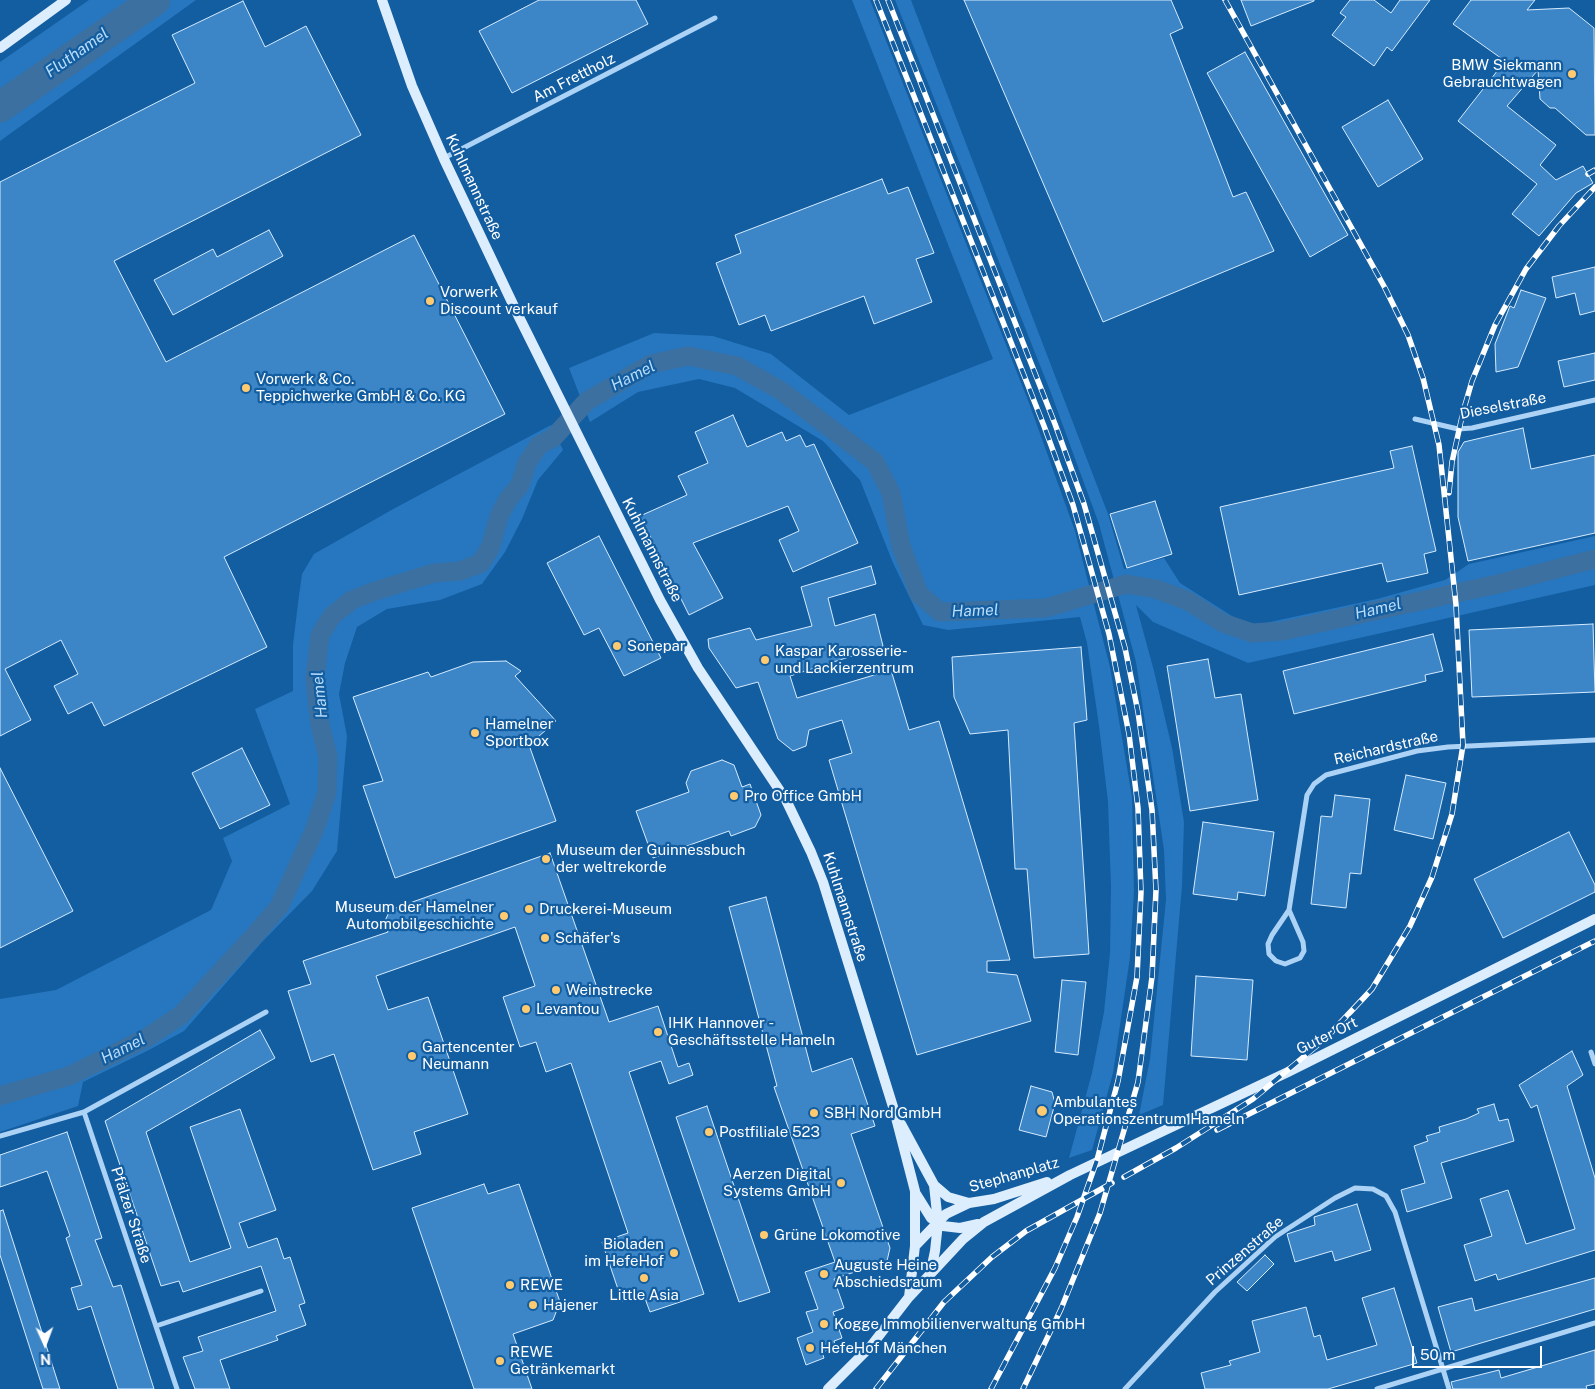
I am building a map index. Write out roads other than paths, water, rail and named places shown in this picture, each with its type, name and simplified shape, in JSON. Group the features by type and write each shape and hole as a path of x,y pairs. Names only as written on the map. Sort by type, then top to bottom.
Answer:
{"main road":[{"path":"0,48 66,0"},
{"name":"Kuhlmannstraße","path":"382,0 412,86 444,158 565,411 678,636 723,708 773,778 799,824 823,882 894,1110 915,1191 915,1246 909,1297"},
{"name":"Guter Ort","path":"1070,1175 1288,1072 1595,919"},
{"name":"Kuhlmannstraße","path":"894,1110 934,1185 938,1223 930,1276"},
{"name":"Stephanplatz","path":"915,1246 946,1214 969,1203 994,1199 1070,1175"},
{"name":"Stephanplatz","path":"930,1276 963,1239 984,1222 1070,1175"},
{"path":"934,1185 948,1196 969,1203"},
{"path":"915,1191 927,1212 938,1223"},
{"name":"Stephanplatz","path":"938,1223 950,1228 960,1228 984,1222"},
{"path":"828,1389 872,1346 909,1297 930,1276"}],"street":[{"name":"Am Frettholz","path":"444,158 715,18"},
{"name":"Dieselstraße","path":"1415,419 1458,429 1472,428 1595,400"},
{"name":"Reichardstraße","path":"1289,910 1303,942 1304,951 1300,958 1285,964 1276,961 1269,954 1268,944 1289,910 1307,795 1314,784 1326,775 1417,751 1448,747 1595,740"},
{"path":"0,1136 84,1112 266,1012"},
{"path":"1591,1052 1595,1064"},
{"name":"Pfälzer Straße","path":"84,1112 177,1389"},
{"name":"Prinzenstraße","path":"1125,1389 1215,1292 1275,1237 1335,1198 1355,1188 1373,1189 1386,1196 1395,1212 1449,1389"},
{"path":"156,1326 261,1291"},
{"path":"1377,1389 1595,1323"}],"waterway":[{"name":"Fluthamel","path":"0,107 155,0"},
{"name":"Hamel","path":"0,1096 69,1076 148,1037 181,1015 253,937 279,907 314,831 327,793 328,756 320,725 315,678 320,635 332,616 352,600 375,591 434,573 460,571 481,563 490,548 500,514 509,498 520,485 527,463 539,445 553,438 587,401 651,364 688,356 737,366 780,390 875,462 891,493 901,546 919,594 940,612 1046,608 1126,584 1156,589 1188,601 1223,623 1252,633 1282,631 1498,584 1595,559"}],"railway":[{"path":"876,0 1044,426 1073,505 1109,634 1129,734 1138,808 1141,892 1137,977 1118,1081 1097,1160 1077,1217 1055,1268 991,1389"},
{"path":"888,0 1055,424 1084,504 1125,648 1138,712 1152,810 1156,890 1152,977 1138,1082 1100,1213 1061,1309 1023,1389"},
{"path":"1124,1177 1176,1148 1253,1099 1325,1039 1372,989 1410,926 1432,877 1452,814 1463,745 1456,605 1439,445 1423,378 1408,335 1385,288 1225,0"},
{"path":"1588,174 1595,170"},
{"path":"1449,493 1452,462 1463,412 1472,381 1495,325 1526,269 1559,226 1595,187"},
{"path":"1217,1130 1595,941"},
{"path":"876,1389 944,1302 992,1257 1026,1231 1112,1183"}],"place":[{"name":"BMW Siekmann Gebrauchtwagen","path":"1572,74"},
{"name":"Vorwerk Discount verkauf","path":"430,301"},
{"name":"Vorwerk & Co. Teppichwerke GmbH & Co. KG","path":"246,388"},
{"name":"Sonepar","path":"617,646"},
{"name":"Kaspar Karosserie- und Lackierzentrum","path":"765,660"},
{"name":"Hamelner Sportbox","path":"475,733"},
{"name":"Pro Office GmbH","path":"734,796"},
{"name":"Museum der Guinnessbuch der weltrekorde","path":"546,859"},
{"name":"Druckerei-Museum","path":"529,909"},
{"name":"Museum der Hamelner Automobilgeschichte","path":"504,916"},
{"name":"Schäfer's","path":"545,938"},
{"name":"Weinstrecke","path":"556,990"},
{"name":"Levantou","path":"526,1009"},
{"name":"IHK Hannover - Geschäftsstelle Hameln","path":"658,1032"},
{"name":"Gartencenter Neumann","path":"412,1056"},
{"name":"Ambulantes Operationszentrum Hameln","path":"1042,1111"},
{"name":"SBH Nord GmbH","path":"814,1113"},
{"name":"Postfiliale 523","path":"709,1132"},
{"name":"Aerzen Digital Systems GmbH","path":"841,1183"},
{"name":"Grüne Lokomotive","path":"764,1235"},
{"name":"Bioladen im HefeHof","path":"674,1253"},
{"name":"Auguste Heine Abschiedsraum","path":"824,1274"},
{"name":"Little Asia","path":"644,1278"},
{"name":"REWE","path":"510,1285"},
{"name":"Hajener","path":"533,1305"},
{"name":"Kogge Immobilienverwaltung GmbH","path":"824,1324"},
{"name":"HefeHof Mänchen","path":"810,1348"},
{"name":"REWE Getränkemarkt","path":"500,1361"}]}
